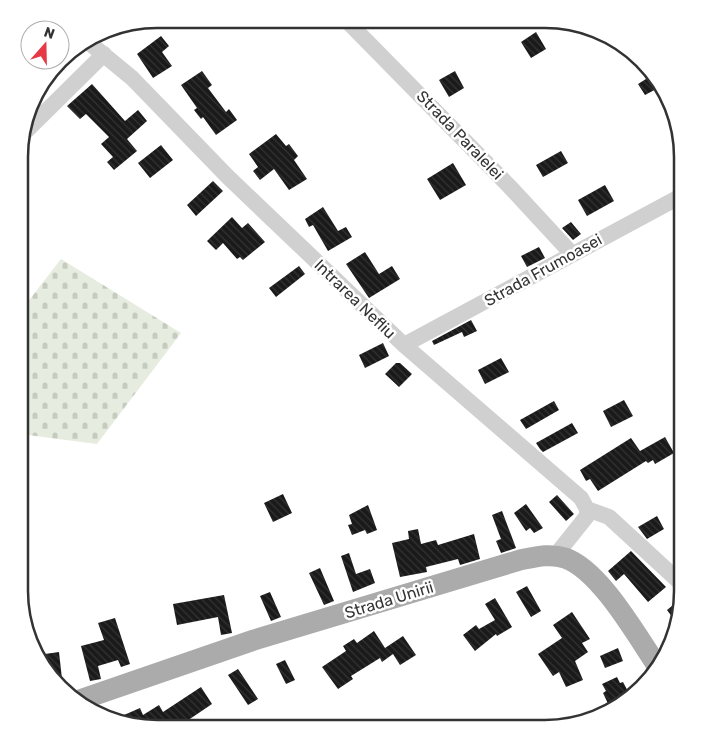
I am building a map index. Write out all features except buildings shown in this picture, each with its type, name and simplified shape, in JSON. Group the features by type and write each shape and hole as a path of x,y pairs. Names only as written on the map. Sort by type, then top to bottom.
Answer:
{"main road":[{"name":"Strada Unirii","path":"85,698 254,640 520,560 555,556 572,561 592,575 654,661"}],"street":[{"name":"Strada Paralelei","path":"354,28 496,173 572,254"},
{"name":"Intrarea Nefliu","path":"92,45 132,78 228,177 404,346 580,498 587,510"},
{"path":"31,126 104,54"},
{"name":"Strada Frumoasei","path":"404,346 674,199"},
{"path":"555,556 584,521 587,510 609,517 674,577"}],"green space":[{"path":"61,259 181,333 97,444 28,435 28,302"}]}
